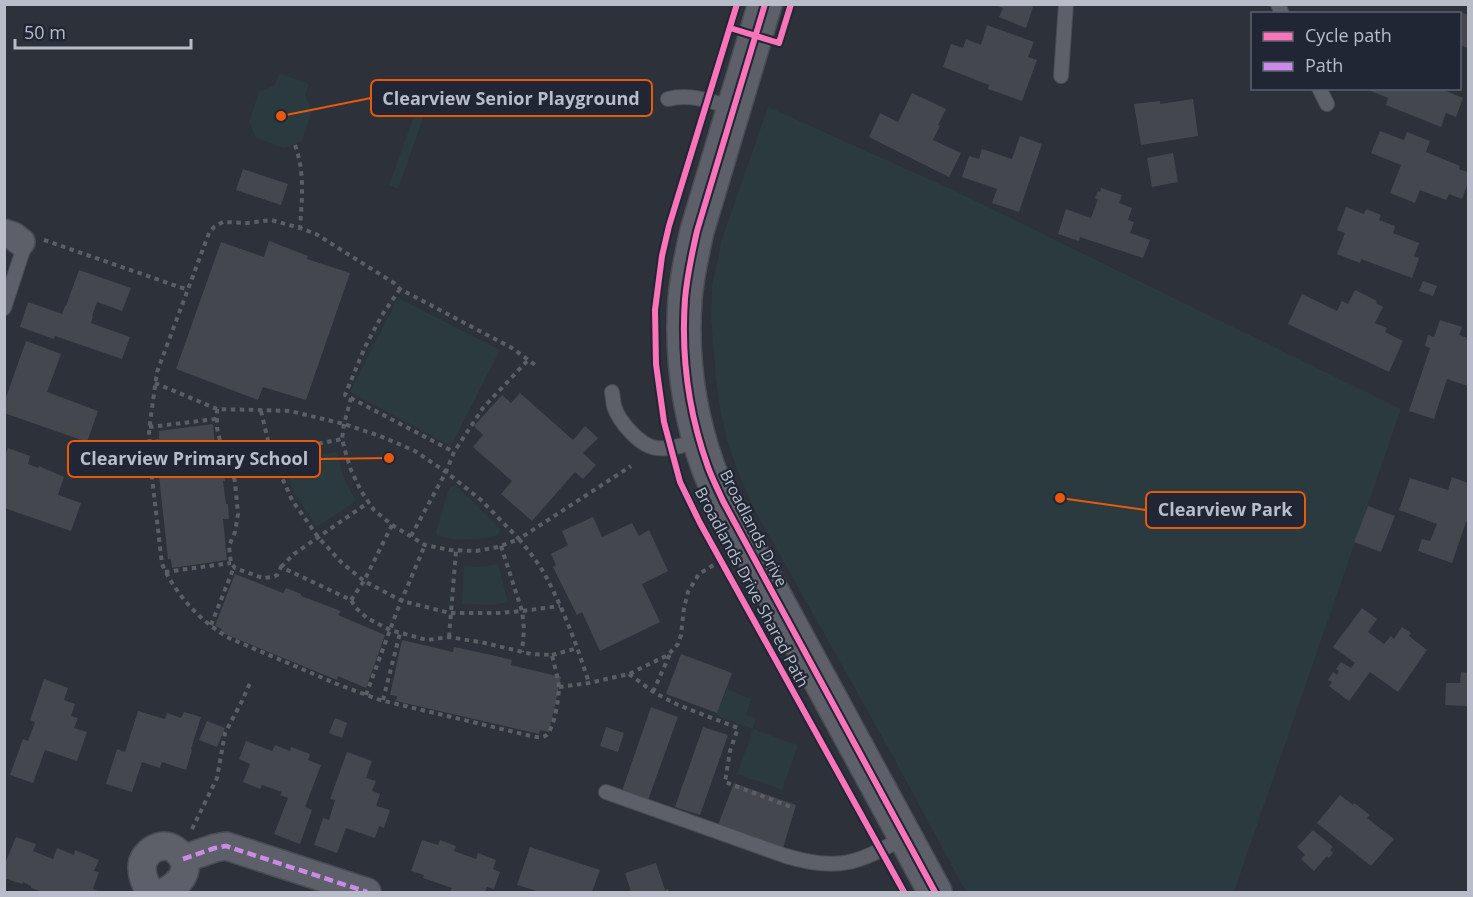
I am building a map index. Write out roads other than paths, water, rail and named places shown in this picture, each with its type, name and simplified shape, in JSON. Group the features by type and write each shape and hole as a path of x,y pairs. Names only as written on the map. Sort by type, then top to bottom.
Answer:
{"street":[{"name":"Broadlands Drive","path":"765,4 690,264 685,298 684,333 686,369 692,406 709,469 728,511 935,892"},
{"path":"150,892 141,873 142,863 146,855 162,846 177,851 185,865 182,879 164,892"},
{"path":"183,860 226,846 367,892"}],"lane":[{"path":"1061,76 1065,4"},
{"path":"1320,90 1327,104"},
{"path":"668,99 677,96 688,97 734,108"},
{"path":"4,308 23,250 13,237"},
{"path":"612,392 614,406 621,420 646,444 655,448 672,448 700,441"},
{"path":"606,792 806,862 820,864 858,860 881,851 905,837"}],"place":[{"name":"Clearview Senior Playground","path":"281,116"},
{"name":"Clearview Primary School","path":"389,458"},
{"name":"Clearview Park","path":"1060,498"}]}
